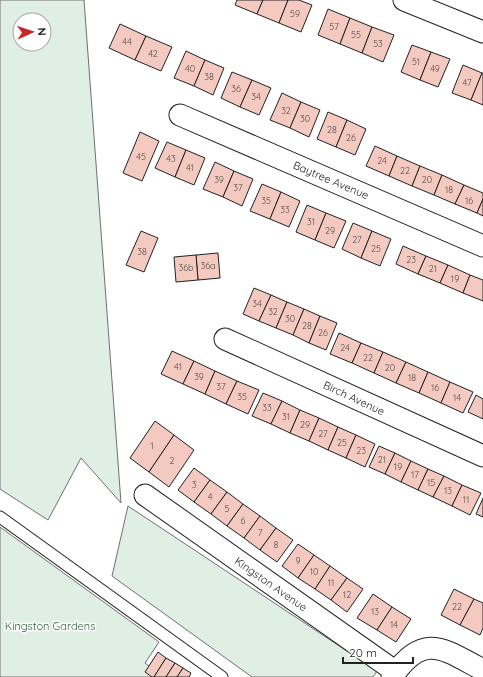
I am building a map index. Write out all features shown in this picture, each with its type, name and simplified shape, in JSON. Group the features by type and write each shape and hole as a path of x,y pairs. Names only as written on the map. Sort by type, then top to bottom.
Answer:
{"street":[{"path":"404,0 483,32"},
{"name":"Baytree Avenue","path":"180,115 483,246"},
{"name":"Birch Avenue","path":"225,339 483,456"},
{"name":"Kingston Avenue","path":"145,495 394,674"},
{"path":"394,674 412,655 419,650 429,648 439,649 483,670"}],"lane":[{"path":"0,517 222,677"}],"green space":[{"path":"0,0 84,0 121,503 81,458 48,520 0,489"},
{"path":"128,506 377,671 373,677 252,677 112,576"},
{"name":"Kingston Gardens","path":"0,527 159,642 145,663 163,677 0,677"}],"building":[{"path":"237,0 263,0 257,14 235,5"},
{"path":"263,0 288,0 279,23 257,14"},
{"path":"288,0 299,0 312,5 301,32 279,23"},
{"path":"328,9 350,18 340,44 318,35"},
{"path":"350,18 372,27 362,53 340,44"},
{"path":"120,24 146,36 135,60 109,48"},
{"path":"372,27 394,35 383,62 362,53"},
{"path":"146,36 172,47 161,71 135,60"},
{"path":"412,45 431,52 420,80 401,72"},
{"path":"186,51 205,60 194,86 174,78"},
{"path":"431,52 450,59 438,87 420,80"},
{"path":"205,60 224,68 213,95 194,86"},
{"path":"463,65 482,73 471,100 452,93"},
{"path":"232,72 252,80 240,107 221,98"},
{"path":"483,73 483,105 471,100"},
{"path":"252,80 271,88 259,115 240,107"},
{"path":"282,93 301,102 290,128 270,120"},
{"path":"301,102 320,110 309,137 290,128"},
{"path":"328,112 347,120 336,147 317,139"},
{"path":"347,120 366,129 355,155 336,147"},
{"path":"140,132 159,141 142,181 123,173"},
{"path":"167,142 186,150 175,177 155,168"},
{"path":"375,146 397,156 389,176 366,166"},
{"path":"186,150 205,158 194,185 175,177"},
{"path":"397,156 420,166 412,186 389,176"},
{"path":"215,162 234,171 223,197 203,189"},
{"path":"420,166 442,175 434,195 412,186"},
{"path":"234,171 253,179 242,206 223,197"},
{"path":"442,175 464,185 455,204 434,195"},
{"path":"262,184 281,192 270,219 250,211"},
{"path":"464,185 483,193 483,199 477,213 455,204"},
{"path":"281,192 300,201 289,227 270,219"},
{"path":"483,199 483,216 477,213"},
{"path":"307,205 326,213 315,240 296,232"},
{"path":"326,213 346,221 334,248 315,240"},
{"path":"353,223 372,231 361,258 342,249"},
{"path":"141,231 158,238 144,272 126,265"},
{"path":"372,231 391,239 380,266 361,258"},
{"path":"403,246 426,256 418,274 396,264"},
{"path":"218,253 220,278 198,280 196,255"},
{"path":"196,255 198,280 176,282 174,257"},
{"path":"426,256 448,265 440,283 418,274"},
{"path":"448,265 470,275 463,293 440,283"},
{"path":"470,275 483,280 483,301 463,293"},
{"path":"254,288 271,295 259,321 243,314"},
{"path":"271,295 287,302 276,328 259,321"},
{"path":"287,302 304,309 293,335 276,328"},
{"path":"304,309 320,316 309,343 293,335"},
{"path":"320,316 337,323 326,350 309,343"},
{"path":"339,333 361,343 352,363 330,354"},
{"path":"361,343 383,352 374,373 352,363"},
{"path":"172,351 194,361 183,384 161,374"},
{"path":"383,352 406,362 396,383 374,373"},
{"path":"194,361 215,371 205,394 183,384"},
{"path":"406,362 428,372 419,393 396,383"},
{"path":"215,371 237,381 226,404 205,394"},
{"path":"428,372 450,382 441,403 419,393"},
{"path":"237,381 259,390 248,414 226,404"},
{"path":"450,382 473,392 463,413 441,403"},
{"path":"263,393 282,401 271,424 252,416"},
{"path":"476,395 483,399 483,419 468,412"},
{"path":"282,401 300,410 290,433 271,424"},
{"path":"300,410 319,418 309,441 290,433"},
{"path":"319,418 338,427 328,450 309,441"},
{"path":"155,421 174,435 149,472 130,458"},
{"path":"338,427 356,435 346,458 328,450"},
{"path":"174,435 194,450 169,487 149,472"},
{"path":"356,435 375,444 365,467 346,458"},
{"path":"379,446 395,453 385,474 369,467"},
{"path":"395,453 411,461 401,482 385,474"},
{"path":"411,461 428,469 418,490 401,482"},
{"path":"194,468 210,480 194,502 178,490"},
{"path":"428,469 444,476 433,497 418,490"},
{"path":"444,476 462,485 452,506 433,497"},
{"path":"210,480 227,492 211,514 194,502"},
{"path":"462,485 481,493 470,515 452,506"},
{"path":"227,492 243,504 227,526 211,514"},
{"path":"483,498 483,517 476,514"},
{"path":"243,504 260,516 244,538 227,526"},
{"path":"260,516 276,528 260,550 244,538"},
{"path":"276,528 293,540 277,562 260,550"},
{"path":"298,544 314,555 298,578 282,566"},
{"path":"314,555 330,566 315,589 298,578"},
{"path":"330,566 347,578 331,600 315,589"},
{"path":"347,578 363,589 347,612 331,600"},
{"path":"454,589 474,599 460,625 441,615"},
{"path":"373,594 392,607 377,630 357,618"},
{"path":"474,599 483,603 483,628 480,635 460,625"},
{"path":"392,607 411,619 396,642 377,630"},
{"path":"158,652 166,658 154,677 152,677 145,672"},
{"path":"166,658 175,663 166,677 154,677"},
{"path":"175,663 183,668 177,677 166,677"},
{"path":"183,668 191,673 189,677 177,677"}]}
